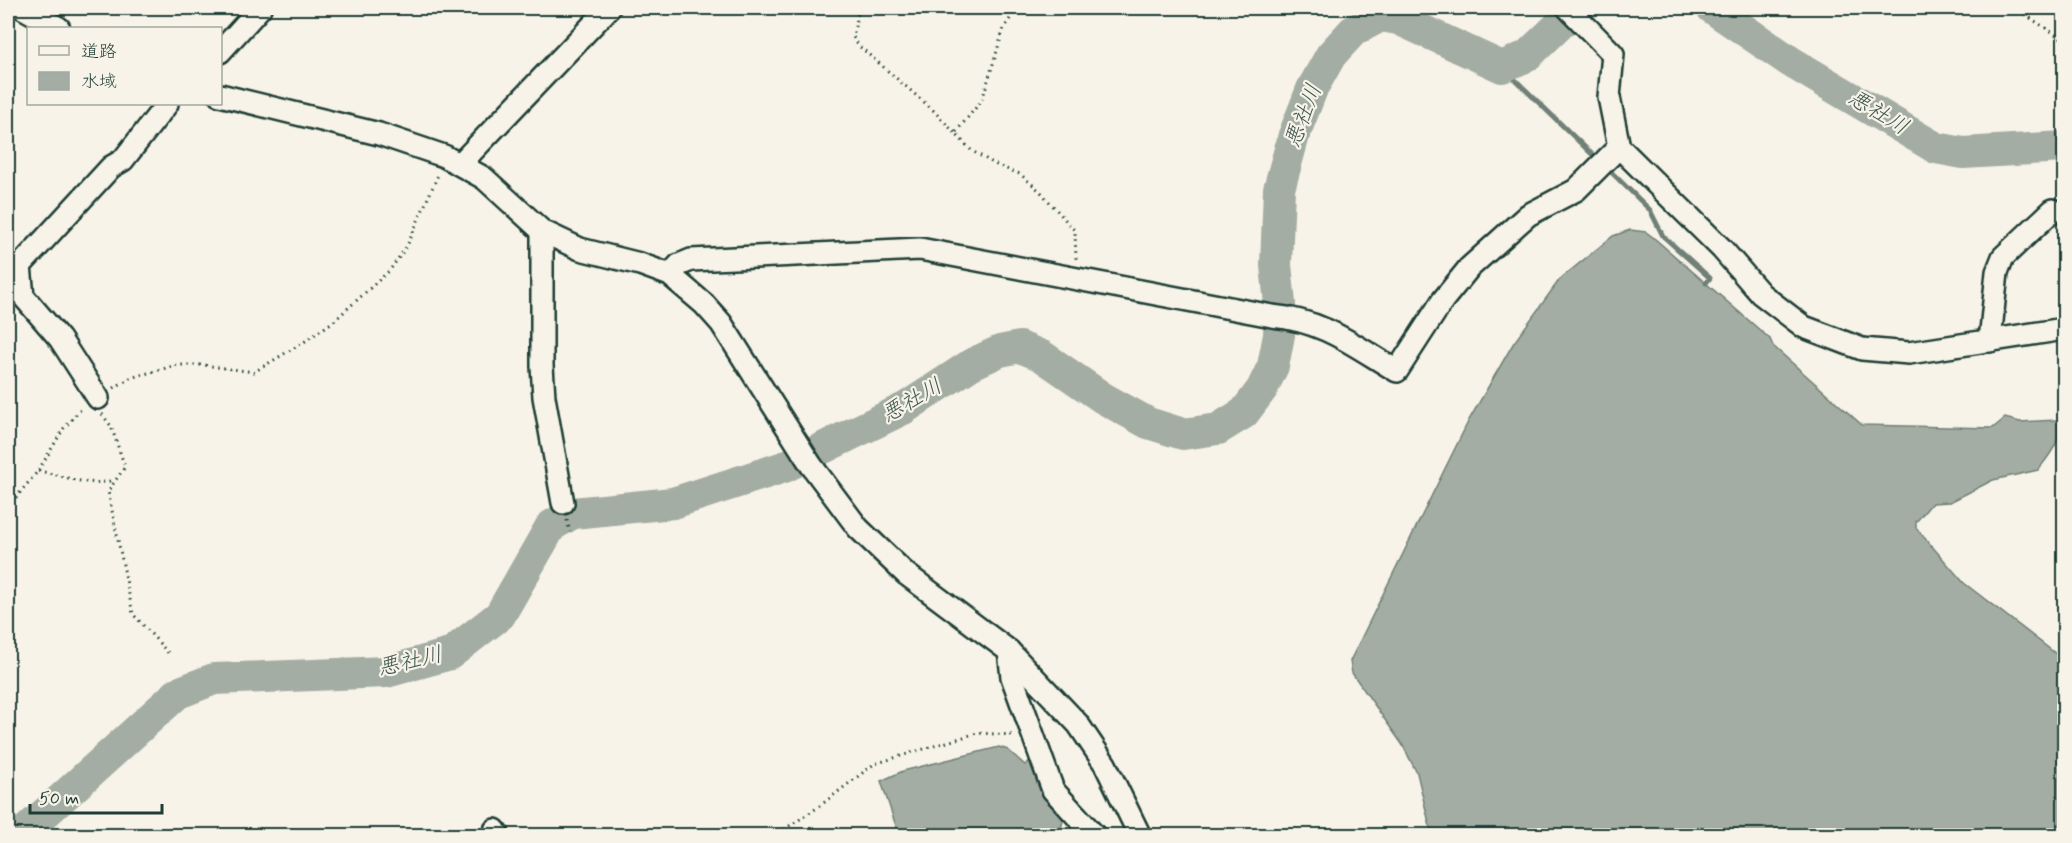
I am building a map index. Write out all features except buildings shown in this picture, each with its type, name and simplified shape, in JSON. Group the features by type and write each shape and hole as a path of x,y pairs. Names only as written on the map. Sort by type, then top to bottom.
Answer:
{"street":[{"path":"23,8 57,27"},
{"path":"222,50 260,8"},
{"path":"453,160 609,8"},
{"path":"670,275 679,265 691,260 920,249 1272,316 1299,319 1325,328 1397,371 1443,300 1486,250 1528,215 1576,190 1609,158 1609,97 1613,54 1574,14"},
{"path":"222,95 379,134 453,160 484,178 542,231 580,249 640,264 670,275 696,296 721,323 805,456 858,528 906,574 1009,651 1078,724 1105,764 1140,836"},
{"path":"96,399 60,339 23,296 20,266 111,167 123,160 166,105"},
{"path":"1609,158 1722,249 1761,294 1804,327 1862,349 1909,353 2064,328"},
{"path":"1990,341 1997,272 2003,256 2053,210"},
{"path":"542,231 543,386 563,503"},
{"path":"1009,651 1012,677 1024,704 1035,743 1053,790 1095,836"}],"path":[{"path":"859,8 853,37 859,46 956,132 972,151 998,166 1020,174 1040,191 1075,231 1076,279"},
{"path":"956,132 982,100 995,64 1004,28 1017,8"},
{"path":"2015,8 2064,40"},
{"path":"8,507 38,471 64,428 80,408 130,378 177,365 203,365 254,372 334,321 390,270 406,246 453,160"},
{"path":"96,399 111,426 126,467 108,491 133,614 170,655"},
{"path":"38,471 80,483 102,484 116,480"},
{"path":"569,526 570,532"},
{"path":"774,836 817,808 874,764 890,757 977,733 1008,734 1035,743"}],"water":[{"path":"1630,230 1646,232 1654,238 1770,339 1773,346 1862,425 1993,428 2005,418 2020,422 2056,420 2059,426 2057,440 2051,453 2038,470 1993,480 1950,502 1932,503 1916,522 1916,528 1964,583 2064,660 2064,835 1432,835 1417,773 1402,744 1352,673 1350,661 1469,420 1513,344 1560,279 1613,236"},
{"path":"999,747 1008,750 1025,765 1033,758 1060,809 1063,820 1060,835 899,835 881,781 903,771"}],"waterway":[{"name":"悪社川","path":"20,836 178,693 214,679 386,672 450,654 500,615 551,526 573,513 673,503 784,467 905,408 972,364 1000,351 1020,347 1042,356 1103,398 1148,423 1183,434 1218,429 1244,413 1262,389 1273,366 1279,335 1280,304 1276,265 1279,189 1294,135 1312,89 1331,55 1353,31 1381,16 1398,19 1502,67 1527,56 1577,8"},
{"name":"悪社川","path":"1712,8 1791,62 1936,148 1963,153 2064,147"},
{"path":"1502,67 1599,161"},
{"path":"1606,167 1650,210 1663,236 1710,278 1706,283"}]}
